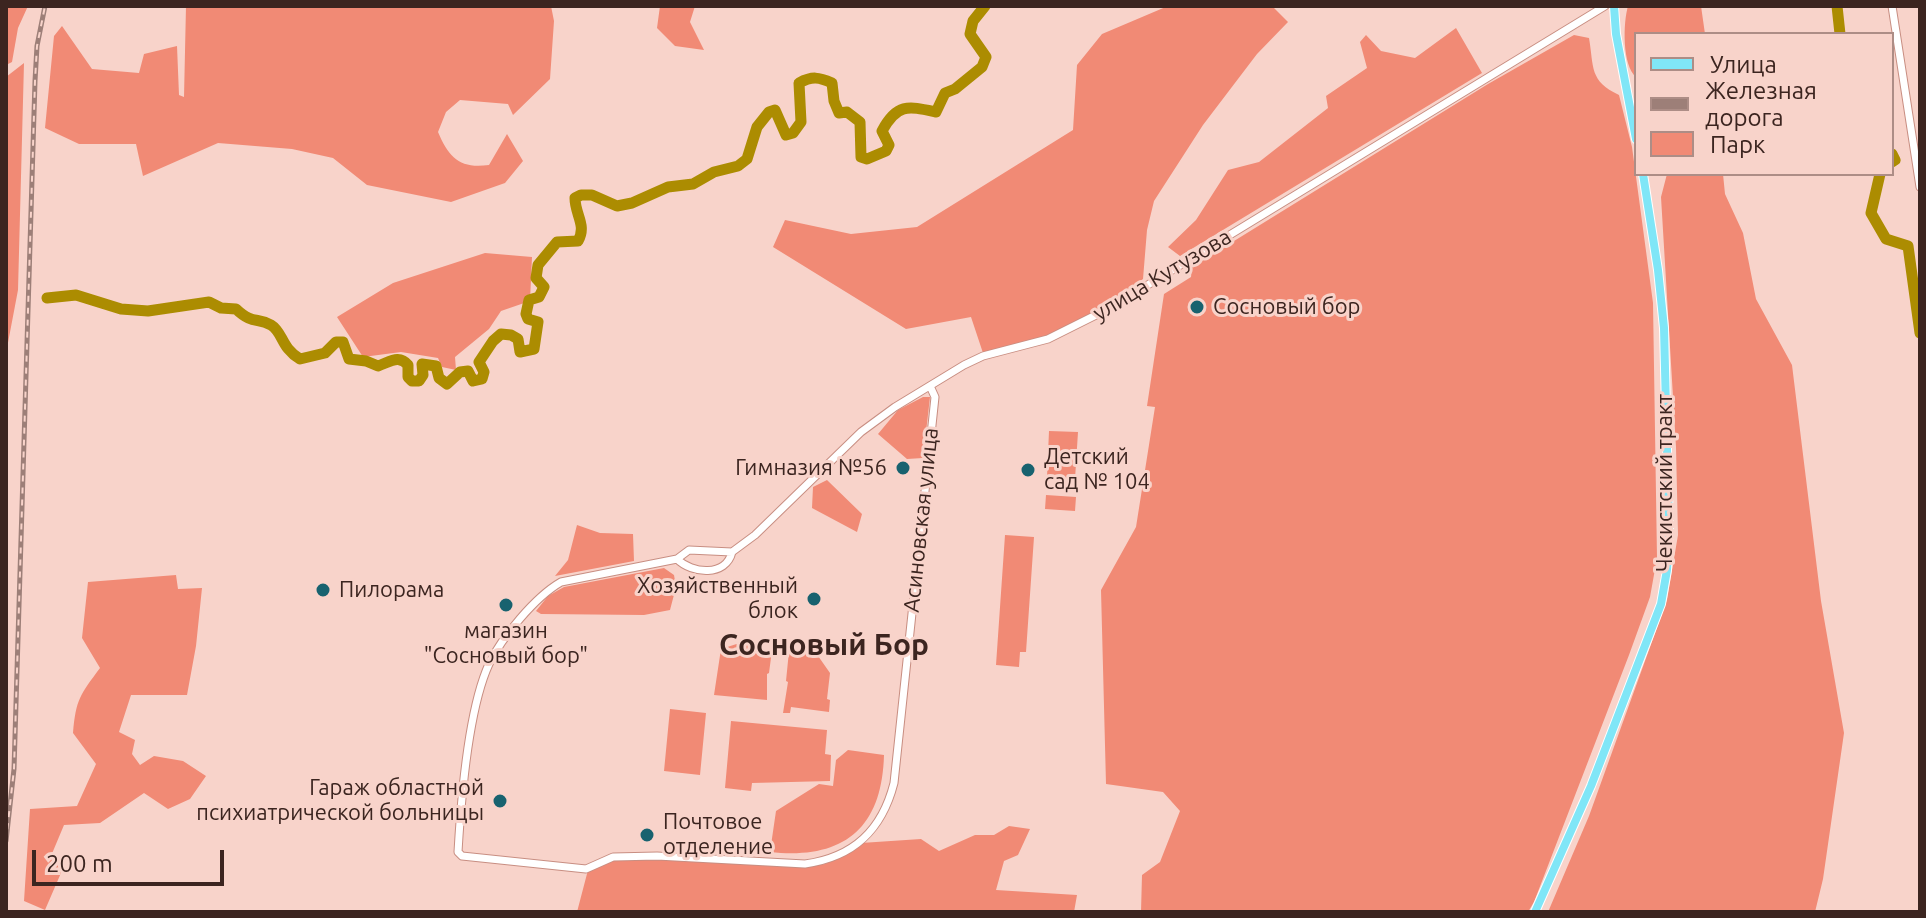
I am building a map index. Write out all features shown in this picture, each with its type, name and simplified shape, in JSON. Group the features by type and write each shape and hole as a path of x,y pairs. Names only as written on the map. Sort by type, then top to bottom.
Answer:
{"main road":[{"path":"1614,6 1616,34 1634,128"},
{"name":"Чекистский тракт","path":"1535,912 1602,758 1661,604 1667,570 1669,530 1664,328 1643,176"}],"street":[{"name":"улица Кутузова","path":"677,559 690,569 714,570 726,564 732,552 765,526 861,432 930,386 983,356 1048,339 1110,308 1605,6"},
{"path":"1892,6 1920,187"},
{"name":"Асиновская улица","path":"677,559 561,582 545,591 500,647 484,680 476,707 463,790 458,852 468,858 586,869 613,857 657,856 805,864 825,861 843,853 873,830 888,806 894,783 935,397 930,386"},
{"path":"677,559 682,553 698,549 732,552"}],"green space":[{"path":"6,6 28,6 18,28 12,62 6,65"},
{"path":"186,6 551,6 554,21 550,79 513,115 508,104 460,100 446,112 438,132 457,160 470,165 489,165 507,134 523,161 505,183 451,202 367,185 333,158 292,149 218,143 143,176 136,144 79,144 45,128 54,36 62,26 92,69 139,73 144,54 177,46 179,95 184,97"},
{"path":"660,6 695,6 690,22 704,50 675,46 657,28"},
{"path":"1168,6 1272,6 1288,22 1257,54 1203,125 1154,201 1147,230 1143,279 1109,304 1047,336 983,353 971,317 906,329 773,247 785,220 851,234 917,227 1073,130 1077,65 1102,34"},
{"path":"1628,6 1701,6 1705,32 1634,32 1634,75 1626,54"},
{"path":"1456,28 1482,73 1180,256 1168,247 1196,220 1228,170 1259,162 1328,108 1326,96 1367,68 1360,42 1366,35 1381,51 1415,58"},
{"name":"Сосновый бор","path":"1574,35 1589,38 1598,78 1609,90 1619,95 1632,147 1653,303 1657,558 1650,597 1534,902 1528,912 1141,912 1142,875 1160,862 1180,811 1163,792 1106,784 1101,590 1136,527 1155,407 1147,406 1164,294 1191,277 1192,267 1488,84"},
{"path":"24,63 18,290 7,348 6,77"},
{"path":"1666,176 1723,176 1725,194 1743,233 1756,299 1792,365 1821,601 1844,733 1823,879 1815,912 1548,912 1589,816 1667,600 1678,535 1676,447 1661,197"},
{"path":"485,253 532,257 530,301 501,311 489,329 455,357 456,370 442,367 438,358 401,352 363,357 337,317 393,283"},
{"path":"923,397 930,397 923,458 907,459 878,434 898,410"},
{"path":"1049,431 1078,432 1075,479 1047,477"},
{"path":"827,480 862,514 857,532 812,508 813,487"},
{"path":"1046,495 1076,497 1075,511 1045,509"},
{"path":"577,525 600,533 633,534 634,561 555,576 568,560"},
{"path":"1005,535 1034,537 1026,652 1020,652 1019,667 996,665"},
{"path":"664,568 674,575 676,587 670,610 644,615 541,614 536,611 548,596 564,587"},
{"path":"176,575 178,589 202,588 187,695 131,695 119,732 135,740 132,754 140,765 154,756 183,761 206,776 190,799 168,809 144,793 100,823 64,825 51,856 64,866 45,910 24,901 30,809 77,806 96,764 73,733 80,698 100,668 82,638 88,582"},
{"path":"754,640 754,648 772,650 767,674 767,700 714,695 721,649"},
{"path":"789,651 816,653 830,673 829,712 791,707 790,713 783,713"},
{"path":"670,709 706,713 700,775 664,771"},
{"path":"731,721 827,730 825,754 831,755 830,781 752,783 751,791 725,788"},
{"path":"848,750 884,755 882,781 876,802 866,820 854,834 818,851 770,852 776,811 819,784 833,786 836,760"},
{"path":"1009,826 1030,829 1018,855 1004,861 996,890 1077,895 1074,912 577,912 588,870 613,860 805,866 825,864 861,843 921,839 939,851 975,835 994,835"}],"waterway":[{"path":"47,298 76,295 121,309 148,311 209,302 221,308 236,309 251,319 271,325 289,350 300,359 325,353 336,342 343,342 349,359 378,366 394,360 405,362 412,381 419,381 423,375 422,364 436,366 439,378 447,384 460,372 468,371 473,381 482,379 484,372 479,362 501,334 518,339 520,352 534,349 538,322 528,319 526,314 529,300 539,297 544,287 536,278 538,265 557,242 578,241 581,225 575,198 592,195 617,206 632,203 668,187 693,184 714,172 738,166 747,159 757,127 769,112 775,110 786,135 793,133 801,122 799,83 812,78 832,83 839,113 847,112 860,122 861,157 867,159 886,151 889,145 882,131 893,115 911,108 936,112 945,93 955,89 982,67 986,57 970,34 973,21 985,6"},
{"path":"1837,6 1840,32"},
{"path":"1880,176 1871,213 1886,239 1908,246 1920,333"}],"railway":[{"path":"6,841 14,769 35,81 37,46 45,6"}],"place":[{"name":"Сосновый бор","path":"1197,307"},
{"name":"Гимназия №56","path":"903,468"},
{"name":"Детский сад № 104","path":"1028,470"},
{"name":"Пилорама","path":"323,590"},
{"name":"Хозяйственный блок","path":"814,599"},
{"name":"магазин \"Сосновый бор\"","path":"506,605"},
{"name":"Гараж областной психиатрической больницы","path":"500,801"},
{"name":"Почтовое отделение","path":"647,835"}],"district":[{"name":"Сосновый Бор","path":"824,645"}]}
